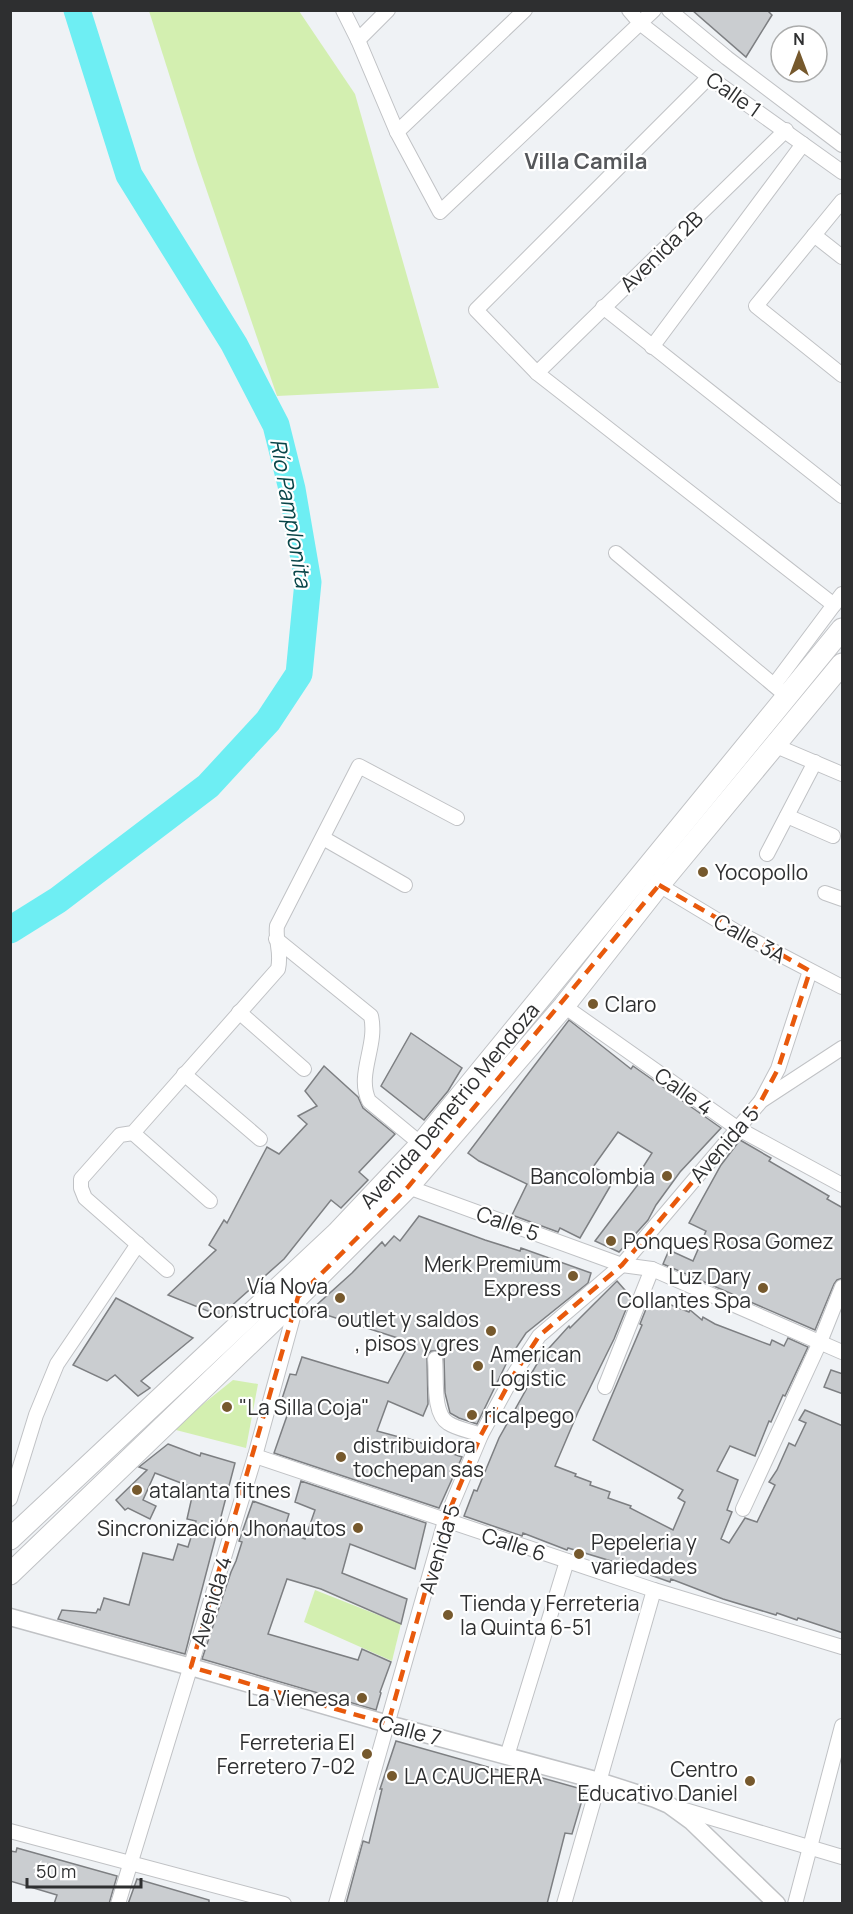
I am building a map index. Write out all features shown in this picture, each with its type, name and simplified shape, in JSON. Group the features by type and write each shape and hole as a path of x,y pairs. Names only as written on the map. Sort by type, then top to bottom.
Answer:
{"main road":[{"name":"Avenida Demetrio Mendoza","path":"10,1539 328,1241 421,1144 781,691 843,629"},
{"name":"Avenida Demetrio Mendoza","path":"10,1574 298,1297 408,1187 564,1006 659,885 843,664"}],"street":[{"path":"343,10 397,132 440,212 654,10"},
{"path":"358,40 388,10"},
{"path":"397,132 525,10"},
{"name":"Calle 1","path":"629,10 641,24 709,77 843,172"},
{"name":"Calle 1","path":"669,10 843,145"},
{"path":"616,553 781,691 838,600 537,373 476,310 709,77"},
{"name":"Avenida 2B","path":"537,373 786,130"},
{"path":"652,347 803,144"},
{"path":"843,201 756,306 843,375"},
{"path":"814,235 843,257"},
{"path":"603,307 843,496"},
{"path":"776,746 843,774"},
{"path":"767,854 815,762"},
{"path":"167,1270 85,1198 81,1188 81,1179 120,1135 133,1133 278,969 281,954 276,939 277,926 359,766 457,818"},
{"path":"787,816 833,836"},
{"path":"323,838 405,885"},
{"name":"Calle 3A","path":"659,885 737,932 843,987"},
{"path":"825,893 843,899"},
{"path":"276,939 371,1016 374,1036 364,1078 365,1093 369,1101 421,1144"},
{"path":"761,1101 778,1069 810,971"},
{"name":"Calle 4","path":"564,1006 737,1128 843,1185"},
{"path":"239,1012 304,1069"},
{"name":"Avenida 5","path":"336,1904 445,1521 481,1435 513,1376 539,1336 622,1265 761,1101 843,1048"},
{"path":"184,1074 260,1139"},
{"path":"133,1133 210,1201"},
{"name":"Calle 5","path":"408,1187 622,1265 652,1269 843,1352"},
{"path":"10,1499 36,1415 57,1364 138,1244"},
{"path":"605,1387 652,1269"},
{"path":"743,1509 843,1287"},
{"name":"Avenida 4","path":"118,1904 255,1456 298,1297"},
{"path":"435,1359 437,1402 440,1415 448,1423 481,1435"},
{"name":"Calle 6","path":"255,1456 654,1590 843,1647"},
{"path":"507,1756 567,1561"},
{"path":"564,1904 654,1590"},
{"name":"Calle 7","path":"10,1617 643,1795 669,1805 692,1821 777,1904"},
{"path":"795,1904 843,1726"},
{"path":"669,1805 843,1857"},
{"path":"10,1831 284,1904"}],"highlighted area":[{"path":"659,885 810,971 778,1069 761,1101 622,1265 539,1336 513,1376 481,1435 445,1521 388,1724 191,1667 298,1297 408,1187"}],"green space":[{"path":"149,11 299,11 355,94 439,388 277,396 196,159"},
{"name":"\"La Silla Coja\"","path":"233,1380 258,1384 246,1448 172,1429"},
{"path":"315,1590 401,1624 392,1661 304,1622"}],"building":[{"path":"692,10 767,10 772,15 746,57"},
{"path":"569,1020 631,1069 633,1066 721,1128 680,1172 648,1220 619,1252 595,1241 643,1178 638,1175 652,1153 618,1132 593,1167 615,1178 580,1238 560,1228 558,1232 512,1215 527,1184 479,1161 468,1153"},
{"path":"411,1033 462,1068 448,1091 424,1120 381,1086"},
{"path":"324,1066 358,1097 363,1108 395,1134 359,1172 368,1180 341,1208 331,1200 284,1259 220,1316 168,1295 216,1250 209,1245 224,1220 227,1223 267,1147 279,1154 307,1124 298,1116 317,1106 305,1091"},
{"path":"740,1140 771,1158 769,1161 829,1196 827,1199 843,1208 843,1278 834,1284 815,1330 663,1264 669,1250 693,1261 706,1231 689,1223 721,1165"},
{"path":"419,1216 485,1240 520,1251 521,1248 591,1273 588,1283 526,1333 508,1360 477,1424 450,1413 445,1393 444,1358 438,1351 431,1351 427,1356 428,1404 423,1416 388,1401 377,1431 401,1436 462,1457 439,1508 274,1453 289,1410 280,1405 290,1374 296,1375 302,1357 388,1383 410,1342 311,1310 382,1242 385,1246 394,1236 400,1241"},
{"path":"617,1281 631,1297 555,1466 591,1482 590,1485 610,1492 608,1498 631,1506 630,1508 673,1530 685,1502 678,1498 683,1490 593,1440 642,1325 640,1324 646,1309 653,1298 689,1312 690,1310 702,1320 703,1317 715,1324 770,1345 772,1340 784,1346 788,1338 808,1347 785,1396 783,1395 771,1422 769,1421 755,1456 730,1446 717,1471 738,1480 727,1510 732,1512 721,1539 729,1543 745,1518 757,1522 775,1485 769,1482 789,1443 795,1446 806,1423 799,1420 805,1410 843,1426 843,1633 798,1618 797,1620 777,1613 776,1615 723,1599 671,1579 670,1582 611,1561 568,1548 567,1550 523,1533 522,1536 464,1516 499,1438 527,1388 524,1386 541,1357 569,1326 570,1328"},
{"path":"116,1298 193,1338 141,1381 150,1388 138,1396 115,1375 107,1381 73,1365"},
{"path":"831,1370 843,1374 843,1394 824,1387"},
{"path":"168,1444 200,1456 201,1453 235,1463 185,1654 58,1619 62,1610 96,1613 98,1609 100,1610 104,1598 129,1605 143,1553 173,1560 178,1544 188,1547 196,1521 187,1519 194,1488 155,1473 143,1500 156,1506 150,1519 128,1508 125,1510 116,1500 147,1470 139,1467"},
{"path":"301,1481 426,1523 415,1569 350,1544 342,1573 407,1599 401,1624 321,1589 287,1579 268,1634 358,1660 362,1649 391,1662 376,1710 202,1659 236,1561 242,1542 239,1541 253,1501 289,1514 284,1530 305,1539 315,1510 295,1502"},
{"path":"396,1741 520,1776 521,1772 585,1790 572,1834 565,1833 547,1904 346,1904 363,1841 369,1843 382,1789 380,1789"},
{"path":"17,1848 117,1876 109,1904 54,1904 57,1895 10,1881 10,1851 16,1852"},
{"path":"137,1879 209,1900 209,1904 128,1904"}],"waterway":[{"name":"Río Pamplonita","path":"10,930 58,900 208,786 268,721 299,674 308,582 292,489 276,425 234,344 129,175 77,10"}],"place":[{"name":"Yocopollo","path":"703,872"},
{"name":"Claro","path":"593,1004"},
{"name":"Bancolombia","path":"667,1176"},
{"name":"Ponques Rosa Gomez","path":"611,1241"},
{"name":"Merk Premium Express","path":"573,1276"},
{"name":"Luz Dary Collantes Spa","path":"763,1288"},
{"name":"Vía Nova Constructora","path":"340,1298"},
{"name":"outlet y saldos , pisos y gres","path":"491,1331"},
{"name":"American Logistic","path":"478,1366"},
{"name":"\"La Silla Coja\"","path":"227,1407"},
{"name":"ricalpego","path":"472,1415"},
{"name":"distribuidora tochepan sas","path":"341,1457"},
{"name":"atalanta fitnes","path":"137,1490"},
{"name":"Sincronización Jhonautos","path":"358,1528"},
{"name":"Pepeleria y variedades","path":"579,1554"},
{"name":"Tienda y Ferreteria la Quinta 6-51","path":"448,1615"},
{"name":"La Vienesa","path":"362,1698"},
{"name":"Ferreteria El Ferretero 7-02","path":"367,1754"},
{"name":"LA CAUCHERA","path":"392,1776"},
{"name":"Centro Educativo Daniel","path":"750,1781"}],"district":[{"name":"Villa Camila","path":"586,161"}]}
